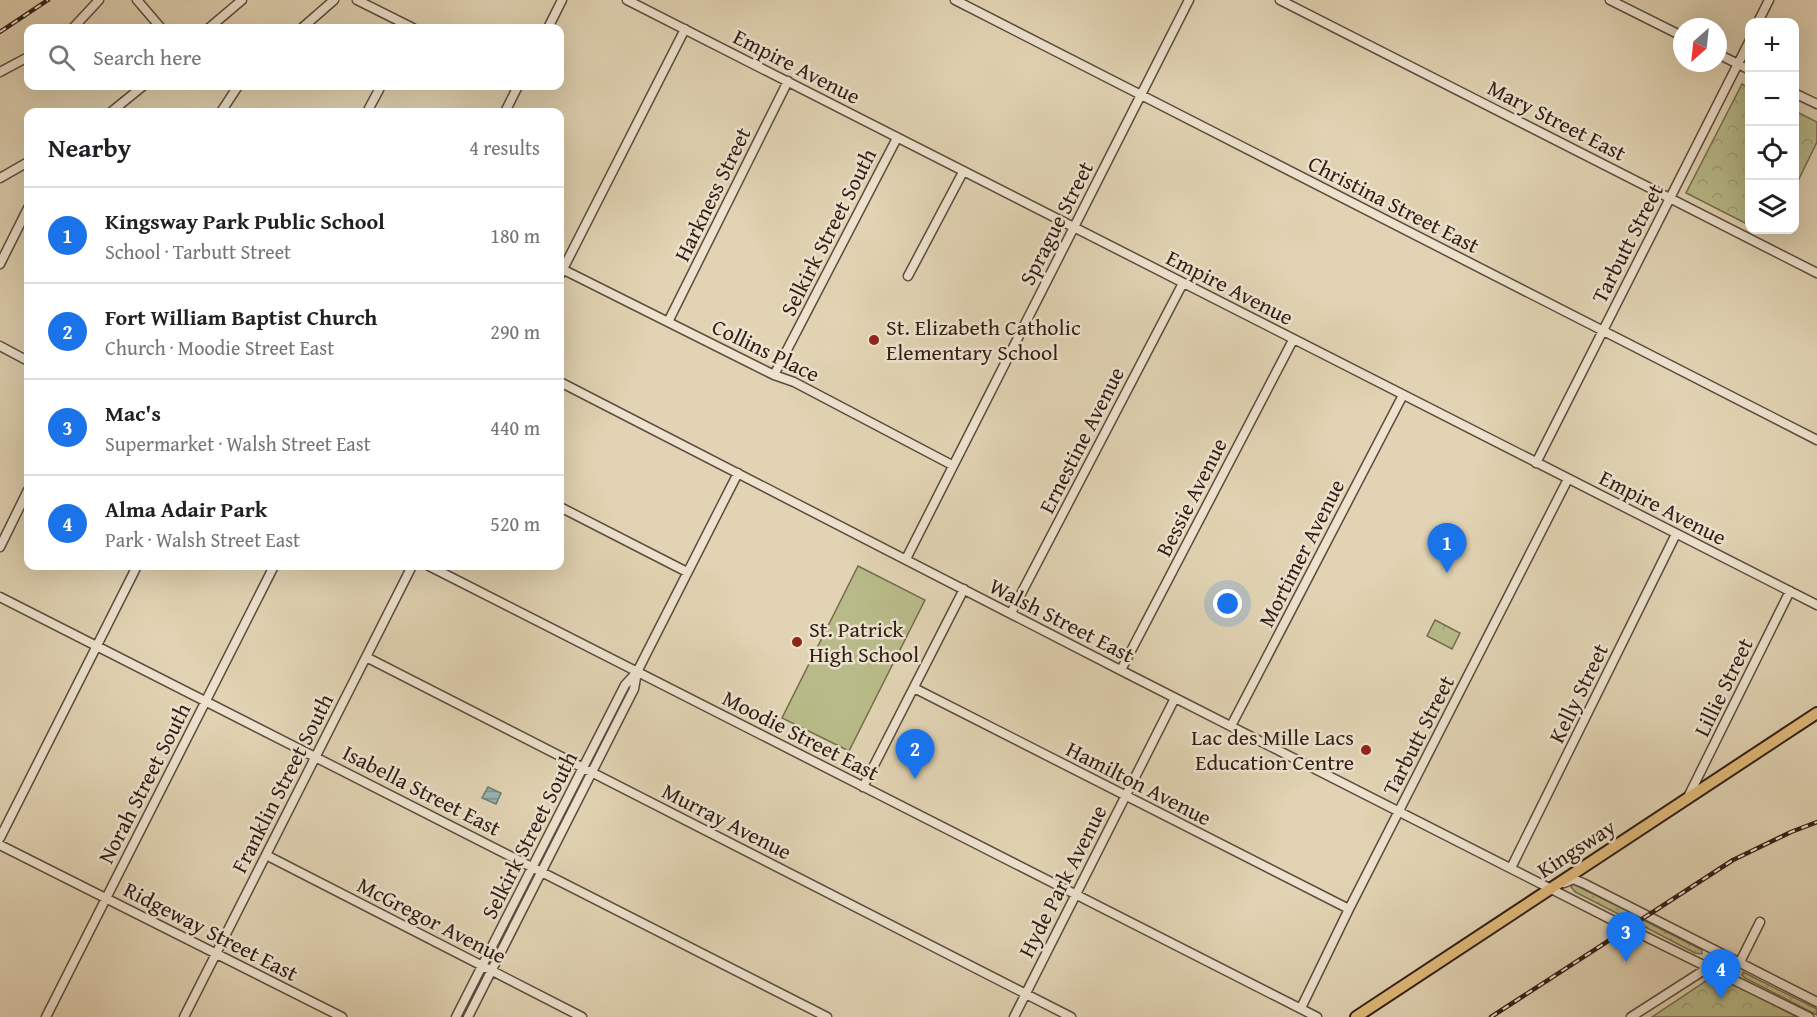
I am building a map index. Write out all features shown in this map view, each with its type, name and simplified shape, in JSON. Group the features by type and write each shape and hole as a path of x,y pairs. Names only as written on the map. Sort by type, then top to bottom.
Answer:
{"main road":[{"name":"Kingsway","path":"1356,1017 1817,713"}],"street":[{"path":"77,24 99,0"},
{"path":"137,0 158,24"},
{"path":"214,24 242,0"},
{"path":"307,24 334,0"},
{"path":"357,0 403,24"},
{"path":"550,24 562,0"},
{"name":"Empire Avenue","path":"627,0 1817,605"},
{"name":"Christina Street East","path":"955,0 1817,440"},
{"name":"Sprague Street","path":"906,559 1189,0"},
{"name":"Mary Street East","path":"1280,0 1817,273"},
{"path":"1610,0 1673,32"},
{"path":"1760,18 1769,0"},
{"path":"564,266 685,29"},
{"name":"Tarbutt Street","path":"1536,463 1745,49"},
{"path":"1727,58 1745,68"},
{"path":"0,72 24,59"},
{"name":"Harkness Street","path":"668,322 788,81"},
{"path":"116,108 138,90"},
{"path":"224,108 235,90"},
{"path":"369,108 379,90"},
{"path":"507,108 516,90"},
{"path":"1799,95 1817,104"},
{"name":"Selkirk Street South","path":"774,375 897,138"},
{"path":"0,178 24,164"},
{"path":"908,276 963,172"},
{"path":"0,264 24,216"},
{"name":"Collins Place","path":"564,273 774,375 794,382 952,465"},
{"name":"Ernestine Avenue","path":"1011,613 1183,283"},
{"name":"Bessie Avenue","path":"1121,670 1293,340"},
{"path":"0,346 24,359"},
{"name":"Walsh Street East","path":"564,384 1399,812 1809,1017"},
{"name":"Mortimer Avenue","path":"1231,726 1403,395"},
{"name":"Selkirk Street South","path":"468,1017 537,869 587,770 634,689 637,672 738,473"},
{"name":"Tarbutt Street","path":"1301,1008 1568,479"},
{"path":"0,547 24,498"},
{"path":"564,509 687,572"},
{"name":"Kelly Street","path":"1511,868 1676,534"},
{"path":"0,838 135,570"},
{"name":"Norah Street South","path":"46,1017 272,570"},
{"name":"Franklin Street South","path":"184,1017 410,570"},
{"name":"Moodie Street East","path":"437,570 1317,1017"},
{"path":"863,787 964,589"},
{"name":"Lillie Street","path":"1687,799 1790,591"},
{"name":"Isabella Street East","path":"0,597 827,1017"},
{"name":"Murray Avenue","path":"366,657 1071,1017"},
{"name":"Hamilton Avenue","path":"914,688 1349,909"},
{"name":"Hyde Park Avenue","path":"1014,1017 1175,698"},
{"name":"Ridgeway Street East","path":"0,845 342,1017"},
{"name":"McGregor Avenue","path":"266,855 582,1017"},
{"name":"Selkirk Street South","path":"456,1017 537,869"},
{"path":"1550,888 1573,879 1583,883 1817,1002"},
{"path":"1740,963 1760,922"},
{"path":"1631,1017 1709,967 1740,963"}],"green space":[{"path":"1742,84 1745,86 1745,223 1686,193"},
{"path":"1799,113 1817,122 1817,142 1799,179"},
{"path":"858,566 925,600 849,751 782,718"},
{"path":"1435,620 1460,633 1452,649 1427,636"},
{"path":"582,779 584,780 545,855 543,854"},
{"path":"528,884 530,886 494,954"},
{"path":"1573,884 1634,914 1634,918 1628,919 1575,892 1571,887"},
{"path":"1642,921 1702,950 1702,954 1695,953 1643,926"},
{"path":"1743,972 1817,1009 1817,1015 1745,978 1742,975"},
{"path":"1719,977 1797,1017 1652,1017 1706,981"}],"water":[{"path":"488,787 501,793 496,804 482,798"}],"railway":[{"path":"0,32 48,0"},
{"path":"1491,1017 1733,860 1817,822"}],"place":[{"name":"St. Elizabeth Catholic Elementary School","path":"874,340"},
{"name":"Kingsway Park Public School","path":"1447,573"},
{"name":"St. Patrick High School","path":"797,642"},
{"name":"Lac des Mille Lacs Education Centre","path":"1366,750"},
{"name":"Fort William Baptist Church","path":"915,779"},
{"name":"Mac's","path":"1626,962"},
{"name":"Alma Adair Park","path":"1721,999"}]}
